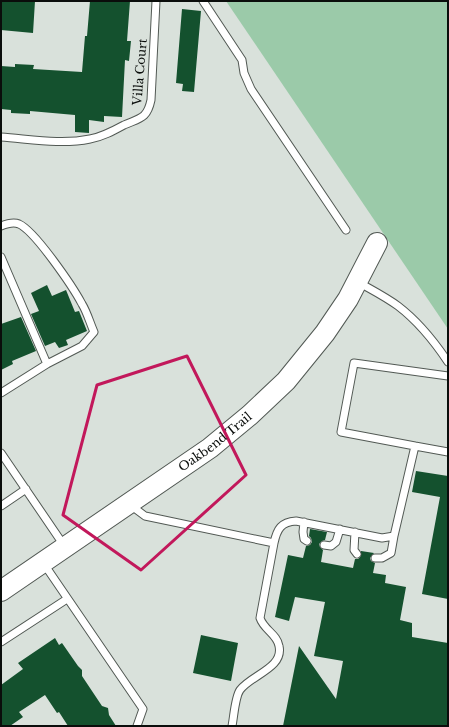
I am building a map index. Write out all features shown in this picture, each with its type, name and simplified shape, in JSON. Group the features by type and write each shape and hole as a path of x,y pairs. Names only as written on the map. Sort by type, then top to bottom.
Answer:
{"street":[{"name":"Oakbend Trail","path":"1,591 210,448 250,415 286,381 325,333 358,282 377,243"}],"lane":[{"name":"Villa Court","path":"1,137 62,141 89,140 100,137 143,116 149,110 151,100 156,1"},
{"path":"203,1 242,60 244,73 251,88 346,230"},
{"path":"1,226 6,224 18,224 30,232 51,258 82,304 94,332 82,346 47,364 1,393"},
{"path":"1,257 47,364"},
{"path":"358,282 385,297 409,315 430,337 448,362"},
{"path":"448,376 354,363 341,432 448,452"},
{"path":"376,558 382,558 390,553 415,446"},
{"path":"1,453 65,548"},
{"path":"1,506 26,489"},
{"path":"129,504 145,516 274,543"},
{"path":"232,726 239,692 244,685 272,666 280,655 277,640 265,628 260,618 277,531 287,522 296,521 382,538 394,536"},
{"path":"304,522 304,539 307,541"},
{"path":"324,545 331,546 336,542 340,529"},
{"path":"355,532 354,550 357,554"},
{"path":"43,563 143,709 137,726"},
{"path":"1,642 67,599"}],"highlighted area":[{"path":"187,356 246,475 141,570 63,515 97,385"}],"green space":[{"path":"226,1 448,1 448,329"}],"building":[{"path":"1,1 35,1 33,33 1,30"},
{"path":"90,1 130,1 127,41 131,41 129,61 125,60 122,117 104,116 104,122 89,120 89,133 75,132 75,115 30,111 30,114 11,113 11,110 1,109 1,66 15,67 15,64 34,65 33,69 82,72"},
{"path":"182,9 201,11 194,92 182,91 183,84 176,83"},
{"path":"47,285 52,296 66,290 75,312 79,311 87,331 66,340 68,345 59,348 55,342 45,346 31,314 39,311 31,293"},
{"path":"21,317 36,351 12,361 13,364 1,370 1,324"},
{"path":"416,471 448,476 448,599 422,594 440,497 412,492"},
{"path":"310,529 327,532 325,540 319,544 323,550 321,562 353,568 355,559 358,559 361,556 361,551 374,553 370,558 371,561 375,563 373,573 386,575 385,583 406,587 400,620 412,623 412,637 448,643 448,726 283,726 299,646 336,699 343,661 314,656 325,602 295,597 289,621 275,617 288,555 303,558 306,546 310,545 312,542 309,536"},
{"path":"201,635 238,643 231,681 193,673"},
{"path":"55,638 59,645 62,643 82,670 82,676 102,706 108,708 109,715 116,726 68,726 45,695 19,712 23,717 10,726 1,726 1,685 23,669 18,663"}]}
